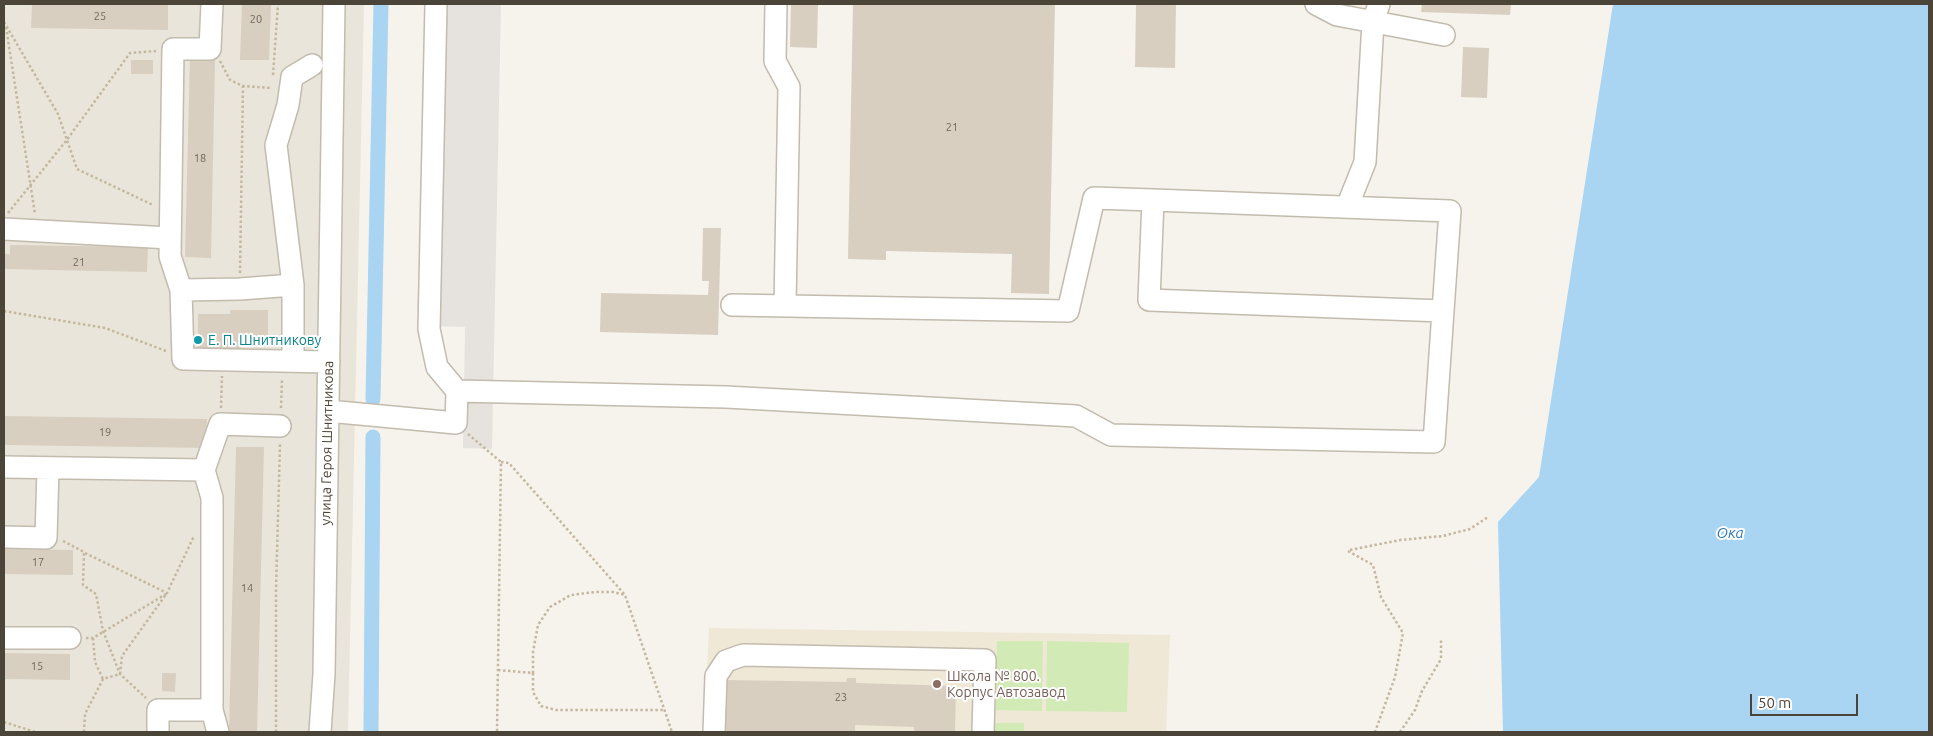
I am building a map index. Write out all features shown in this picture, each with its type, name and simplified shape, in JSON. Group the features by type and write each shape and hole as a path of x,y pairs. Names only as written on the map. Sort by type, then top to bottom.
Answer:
{"street":[{"path":"212,4 210,49 172,49 170,256 181,290 183,359 282,359 293,362 329,362"},
{"name":"улица Героя Шнитникова","path":"320,732 324,674 334,4"},
{"path":"328,412 456,423 456,391 437,367 428,329 436,4"},
{"path":"776,4 775,61 789,87 785,306"},
{"path":"1316,4 1337,14 1376,13 1444,35"},
{"path":"1347,207 1365,162 1376,13"},
{"path":"293,362 293,285 276,144 288,105 292,77 312,66"},
{"path":"456,391 726,396 1076,416 1111,435 1434,442 1450,211 1094,198 1068,311 732,305"},
{"path":"1153,200 1150,300 1443,311"},
{"path":"4,229 170,238"},
{"path":"181,290 240,289 293,285"},
{"path":"218,732 212,710 212,498 204,470 220,424 280,426"},
{"path":"4,467 204,470"},
{"path":"4,537 46,538 48,468"},
{"path":"4,638 70,638"},
{"path":"714,732 716,676 726,661 744,655 985,660 983,732"},
{"path":"158,732 158,710 212,710"}],"path":[{"path":"273,78 278,4"},
{"path":"4,22 58,114 77,169 170,213"},
{"path":"6,26 32,184 37,232"},
{"path":"4,218 66,141 130,53 172,49"},
{"path":"203,49 218,58 230,80 243,86 272,88"},
{"path":"240,289 243,86"},
{"path":"4,311 105,328 183,359"},
{"path":"220,424 222,360"},
{"path":"456,423 501,462 509,463 625,595 672,732"},
{"path":"497,732 501,462"},
{"path":"276,732 278,506"},
{"path":"1375,732 1395,677 1404,633 1381,597 1373,565 1348,551 1400,540 1443,536 1470,529 1488,517"},
{"path":"120,674 122,656 167,593 196,532"},
{"path":"46,538 55,538 167,593"},
{"path":"84,552 83,585 96,594 103,631 120,674 158,710"},
{"path":"625,595 613,592 571,595 550,607 538,625 533,652 533,692 541,706 556,710 664,710"},
{"path":"70,638 93,638 167,593"},
{"path":"93,638 95,662 103,680"},
{"path":"1400,732 1415,710 1422,691 1442,659 1441,639"},
{"path":"498,670 533,672"},
{"path":"84,732 85,714 103,680 120,674"},
{"path":"4,722 35,732"}],"shaded area":[{"path":"4,4 364,4 348,732 4,732"},
{"path":"434,4 501,4 492,449 463,448 465,327 427,326"},
{"name":"Школа № 800. Корпус Автозавод","path":"709,628 1170,635 1166,732 704,732"}],"green space":[{"path":"997,641 1043,641 1042,711 996,710"},
{"path":"1047,641 1129,643 1127,712 1046,711"},
{"path":"995,723 1024,723 1024,732 995,732"}],"water":[{"name":"Ока","path":"1613,4 1929,4 1929,732 1503,732 1498,522 1539,477"}],"building":[{"path":"32,4 168,4 168,30 31,28"},
{"path":"242,4 271,4 269,60 240,60"},
{"path":"791,4 818,4 817,48 790,47"},
{"path":"853,4 1055,4 1049,294 1011,293 1012,254 886,251 886,260 848,259"},
{"path":"1136,4 1176,4 1175,68 1135,67"},
{"path":"1422,4 1511,4 1510,15 1421,12"},
{"path":"1463,47 1489,48 1487,98 1461,97"},
{"path":"190,59 215,60 211,258 185,257"},
{"path":"131,60 153,60 153,74 131,74"},
{"path":"703,228 721,228 718,335 600,332 601,293 708,295 709,281 702,281"},
{"path":"10,245 148,247 147,272 4,269 4,254 10,254"},
{"path":"230,310 268,310 268,343 240,343 241,348 198,348 198,314 230,314"},
{"path":"4,416 207,419 206,448 4,445"},
{"path":"236,447 264,447 257,732 229,732"},
{"path":"4,549 73,550 73,575 4,574"},
{"path":"4,653 70,654 70,680 4,679"},
{"path":"162,673 176,673 175,692 162,691"},
{"path":"847,678 856,678 856,683 956,686 955,732 914,732 914,727 855,725 855,732 726,732 726,717 719,716 719,709 726,709 727,680 846,682"}],"waterway":[{"path":"373,399 381,4"},
{"path":"371,732 373,437"}],"place":[{"name":"Е. П. Шнитникову","path":"198,340"},
{"name":"Школа № 800. Корпус Автозавод","path":"937,684"}]}
